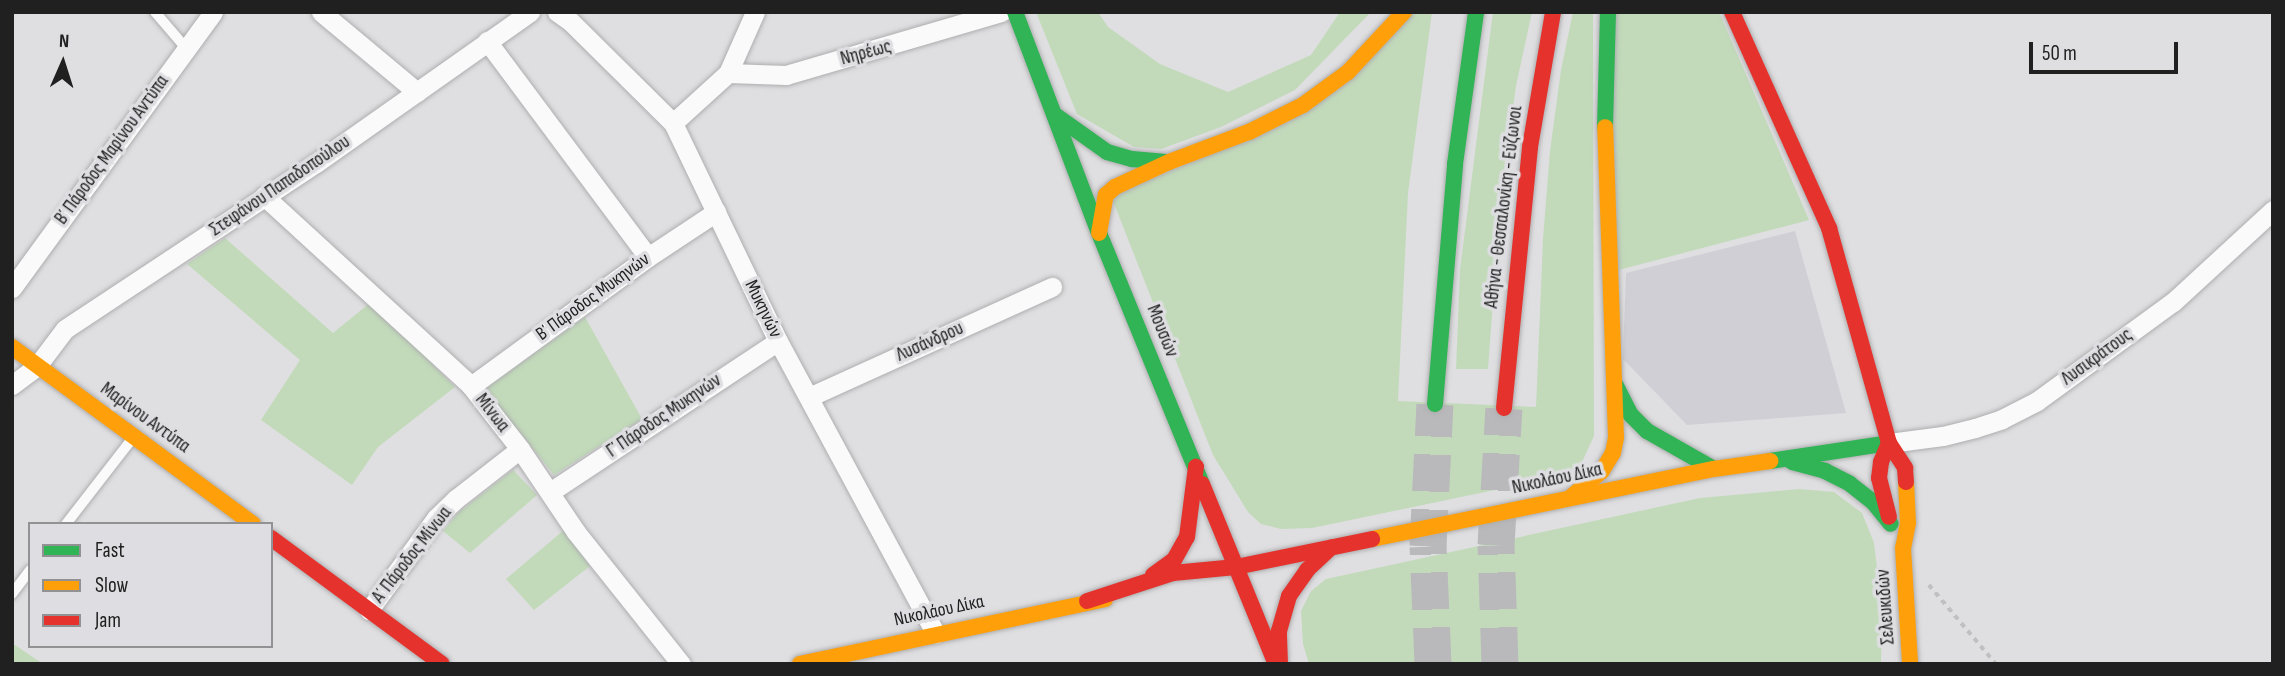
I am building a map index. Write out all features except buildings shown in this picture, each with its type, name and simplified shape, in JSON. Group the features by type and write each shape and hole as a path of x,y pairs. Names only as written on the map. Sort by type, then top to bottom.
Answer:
{"main road":[{"name":"Μουσών","path":"1015,12 1099,233 1278,664"},
{"path":"1099,233 1106,195 1115,187 1168,162 1249,132 1303,105 1348,72 1404,12"},
{"path":"1435,404 1455,164 1476,12"},
{"name":"Αθήνα - Θεσσαλονίκη - Εύζωνοι","path":"1504,408 1530,147 1553,12"},
{"path":"1571,497 1602,471 1613,453 1617,420 1604,111 1608,12"},
{"path":"1732,12 1829,228 1889,443"},
{"path":"1055,115 1107,152 1132,159 1168,162"},
{"name":"Μαρίνου Αντύπα","path":"12,347 250,522"},
{"path":"1615,383 1631,415 1647,431 1714,469"},
{"name":"Νικολάου Δίκα","path":"1087,601 1144,581 1199,569 1236,567 1714,469 1889,443"},
{"name":"Σελευκιδών","path":"1889,443 1881,462 1879,478 1891,524 1903,548"},
{"name":"Σελευκιδών","path":"1889,443 1905,468 1908,523 1903,548 1910,664"},
{"path":"1769,460 1797,463 1825,471 1850,484 1873,502 1891,524"},
{"path":"1144,581 1174,560 1182,549 1192,524 1196,467"},
{"path":"273,539 442,664"},
{"path":"1278,664 1279,631 1289,596 1307,570 1332,547"},
{"name":"Νικολάου Δίκα","path":"812,662 1087,601 1180,589 1236,567"}],"street":[{"name":"Β΄ Πάροδος Μαρίνου Αντύπα","path":"12,288 213,12"},
{"path":"321,12 417,92"},
{"name":"Στεφάνου Παπαδοπούλου","path":"12,385 37,366 65,329 417,92 530,12"},
{"path":"673,123 727,73 755,12"},
{"name":"Νηρέως","path":"727,73 786,75 1001,12"},
{"name":"Μυκηνών","path":"568,15 673,123 778,341 935,633"},
{"path":"487,41 648,257"},
{"name":"Μίνωα","path":"264,196 471,386 520,449 592,553 681,664"},
{"name":"Λυσικράτους","path":"1889,443 1943,436 1975,428 2002,419 2037,401 2173,302 2273,210"},
{"name":"Β΄ Πάροδος Μυκηνών","path":"471,386 648,257 716,212"},
{"name":"Λυσάνδρου","path":"809,397 1052,287"},
{"name":"Γ΄ Πάροδος Μυκηνών","path":"550,492 778,341"},
{"name":"Α΄ Πάροδος Μίνωα","path":"369,610 436,518 520,449"}],"lane":[{"path":"155,12 186,48"},
{"path":"68,522 135,436"},
{"path":"13,589 28,572"}],"path":[{"path":"1906,572 1917,570 1996,664"}],"shaded area":[{"path":"1795,231 1846,413 1687,425 1623,359 1626,273"}],"green space":[{"path":"1036,12 1098,12 1108,27 1160,64 1228,92 1311,55 1340,12 1371,12 1295,90 1221,127 1161,149 1134,147 1077,114"},
{"path":"1401,12 1432,12 1408,193 1398,401 1536,407 1543,239 1550,151 1561,70 1573,12 1593,12 1594,436 1582,462 1567,475 1312,528 1281,529 1261,524 1248,512 1213,455 1111,196 1289,122"},
{"path":"1493,12 1532,12 1516,86 1501,193 1488,369 1456,369 1460,270"},
{"path":"1605,12 1719,12 1809,220 1611,272"},
{"path":"225,238 333,333 371,302 455,387 378,447 352,485 261,420 300,360 187,264"},
{"path":"585,317 642,419 554,475 485,389"},
{"path":"513,470 537,495 470,553 443,531 459,512"},
{"path":"1799,489 1834,492 1862,513 1874,543 1882,611 1881,664 1309,664 1303,644 1301,611 1311,591 1326,579 1700,498"},
{"path":"564,530 590,566 534,610 506,579"},
{"path":"12,643 43,664 12,664"}],"tunnel":[{"path":"1433,664 1428,546 1435,404"},
{"path":"1500,664 1496,545 1504,408"}],"traffic: fast":[{"path":"1015,12 1099,233 1202,484"},
{"path":"1435,404 1455,164 1476,12"},
{"path":"1605,127 1608,12"},
{"path":"1055,115 1107,152 1132,159 1169,162"},
{"path":"1615,384 1631,415 1647,431 1714,469"},
{"path":"1770,461 1889,443"},
{"path":"1792,462 1825,471 1850,484 1873,502 1891,524"}],"traffic: slow":[{"path":"1099,233 1106,195 1115,187 1169,162 1249,132 1303,105 1348,72 1404,12"},
{"path":"1571,497 1602,471 1613,453 1616,437 1605,127"},
{"path":"12,347 250,522"},
{"path":"1372,539 1714,469 1770,461"},
{"path":"1906,482 1908,523 1903,548 1910,664"},
{"path":"800,664 1105,599"}],"traffic: jam":[{"path":"1504,408 1530,147 1553,12"},
{"path":"1732,12 1829,228 1889,443 1905,468 1906,482"},
{"path":"1889,443 1881,462 1879,478 1889,517"},
{"path":"1153,575 1174,560 1187,537 1196,467"},
{"path":"1202,484 1276,664"},
{"path":"273,539 442,664"},
{"path":"1087,601 1173,573 1236,567 1372,539"},
{"path":"1280,664 1279,631 1289,596 1307,570 1331,548"}]}
